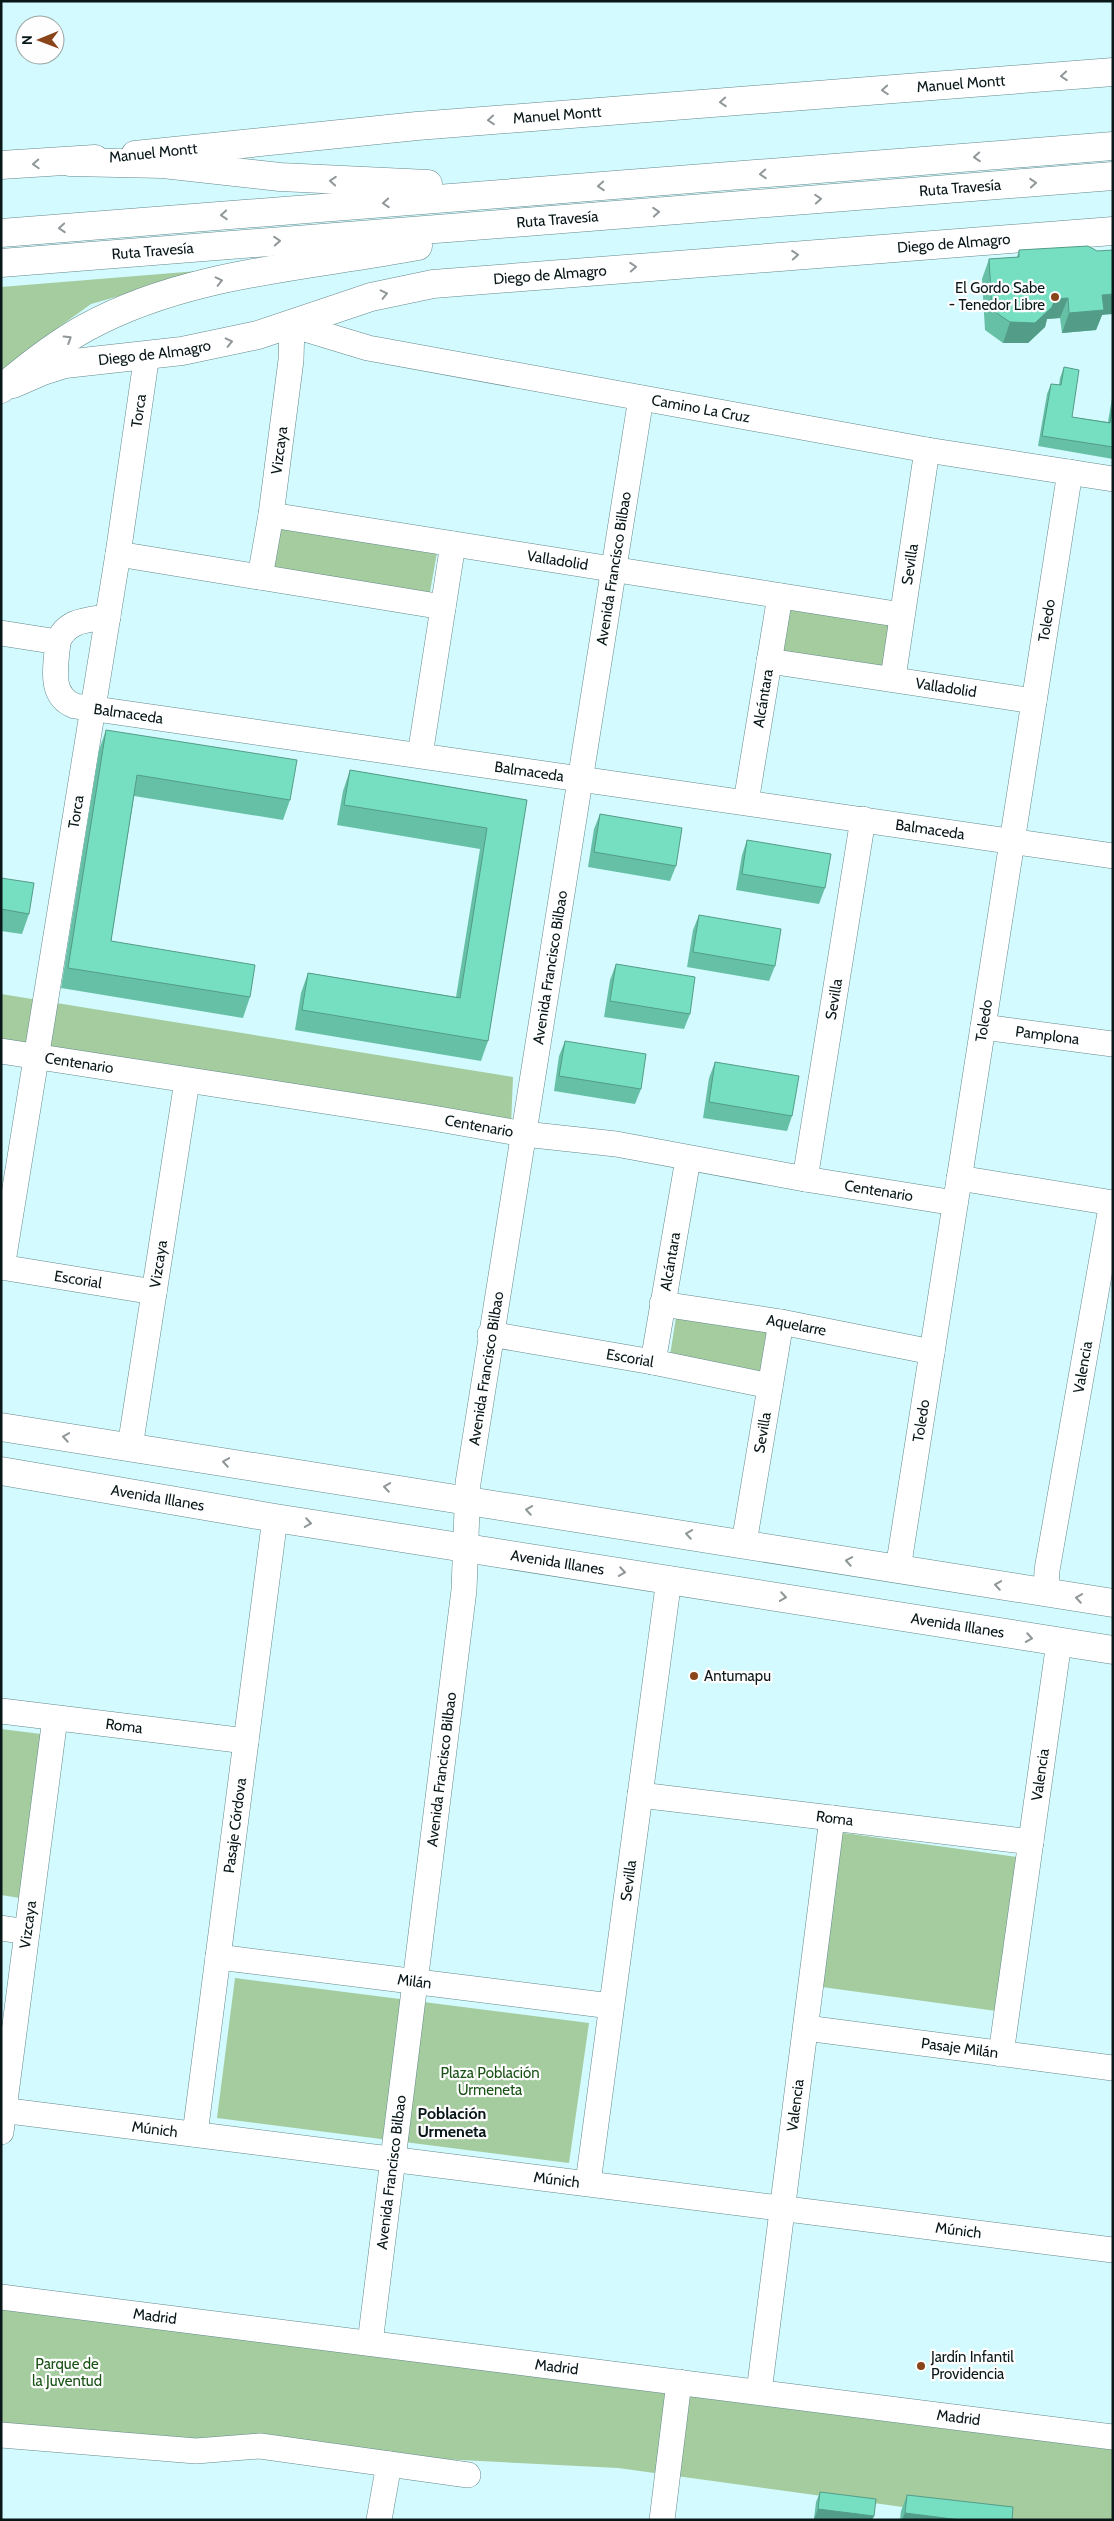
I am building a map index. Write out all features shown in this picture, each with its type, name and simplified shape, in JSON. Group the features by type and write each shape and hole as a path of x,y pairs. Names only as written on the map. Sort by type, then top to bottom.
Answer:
{"main road":[{"name":"Manuel Montt","path":"1,165 70,162 416,126 1113,72"},
{"name":"Ruta Travesía","path":"1,233 1113,146"},
{"path":"70,162 163,164 346,182 574,188"},
{"name":"Ruta Travesía","path":"1,263 1113,176"},
{"path":"1,390 41,357 87,327 126,309 169,294 254,273 406,248 556,220"},
{"name":"Diego de Almagro","path":"1,390 26,378 65,364 217,344 292,325 371,297 464,280 1113,231"},
{"path":"1,1427 744,1543 1113,1603"},
{"name":"Avenida Illanes","path":"1,1471 275,1518 1113,1650"}],"street":[{"name":"Camino La Cruz","path":"292,325 368,348 927,450 1113,479"},
{"name":"Vizcaya","path":"260,577 272,515 291,360 292,325"},
{"name":"Torca","path":"2,1267 7,1201 36,1057 118,554 146,354"},
{"name":"Avenida Francisco Bilbao","path":"370,2343 464,1590 467,1548 466,1501 490,1334 524,1134 641,398"},
{"name":"Sevilla","path":"893,678 927,450"},
{"name":"Toledo","path":"898,1569 1070,472"},
{"name":"Valladolid","path":"272,515 902,615"},
{"path":"420,754 453,544"},
{"path":"118,554 443,607"},
{"name":"Alcántara","path":"746,802 780,596"},
{"path":"1,633 58,642 61,633 69,626 108,617"},
{"name":"Balmaceda","path":"58,642 55,676 58,692 65,702 75,706 420,754 1113,856"},
{"name":"Valladolid","path":"769,661 893,678 1034,702"},
{"name":"Sevilla","path":"805,1180 863,819"},
{"name":"Pamplona","path":"983,1027 1113,1044"},
{"name":"Centenario","path":"1,1051 427,1117 524,1134 616,1144 805,1180 955,1204"},
{"name":"Vizcaya","path":"130,1447 186,1081"},
{"name":"Alcántara","path":"653,1362 688,1158"},
{"path":"959,1178 1112,1202"},
{"name":"Valencia","path":"1046,1592 1047,1570 1112,1202"},
{"name":"Escorial","path":"2,1267 154,1292"},
{"name":"Aquelarre","path":"662,1304 781,1322 932,1352"},
{"name":"Sevilla","path":"744,1543 781,1322"},
{"name":"Escorial","path":"490,1334 653,1362 770,1386"},
{"name":"Pasaje Córdova","path":"196,2134 275,1518"},
{"name":"Sevilla","path":"588,2184 669,1579"},
{"name":"Valencia","path":"1001,2054 1059,1642"},
{"name":"Roma","path":"1,1711 246,1741"},
{"name":"Vizcaya","path":"2,2117 55,1718"},
{"name":"Roma","path":"640,1795 1031,1842"},
{"name":"Valencia","path":"759,2392 832,1818"},
{"path":"1,1928 27,1932"},
{"name":"Milán","path":"218,1957 611,2006"},
{"name":"Pasaje Milán","path":"806,2028 1113,2068"},
{"name":"Múnich","path":"2,2117 196,2134 782,2210 1113,2250"},
{"name":"Madrid","path":"1,2297 1113,2437"},
{"path":"662,2520 679,2382"},
{"path":"1,2435 196,2451 260,2446 468,2475"},
{"path":"379,2520 388,2464"}],"green space":[{"path":"210,270 91,304 30,348 1,374 1,287"},
{"path":"279,522 438,547 428,603 269,574"},
{"path":"788,600 891,616 882,675 778,656"},
{"path":"1,994 513,1077 511,1125 1,1043"},
{"path":"677,1311 787,1328 777,1385 668,1368"},
{"path":"1,1729 41,1734 20,1898 1,1895"},
{"path":"837,1832 1017,1857 996,2011 815,1986"},
{"name":"Plaza Población Urmeneta","path":"235,1978 589,2023 569,2163 217,2118"},
{"name":"Parque de la Juventud","path":"1,2306 1113,2447 1113,2520 998,2520 618,2468 202,2447 1,2423"}],"building":[{"path":"1088,246 1097,251 1113,250 1113,294 1102,295 1104,310 1069,313 1068,298 1055,299 1052,307 1035,323 1010,322 992,310 989,259 1019,257 1019,250"},
{"path":"1064,367 1079,370 1072,417 1110,423 1113,404 1113,447 1042,436 1051,384 1061,385"},
{"path":"106,730 297,760 290,800 137,775 111,941 255,965 250,997 68,968"},
{"path":"350,770 527,800 488,1041 302,1010 308,973 460,998 487,828 344,805"},
{"path":"600,814 682,828 676,866 594,852"},
{"path":"747,840 831,854 825,888 742,874"},
{"path":"1,878 34,883 29,914 1,909"},
{"path":"699,915 781,929 775,966 693,952"},
{"path":"616,964 695,977 690,1014 610,1001"},
{"path":"565,1041 646,1054 641,1089 559,1076"},
{"path":"715,1062 799,1076 792,1116 709,1102"},
{"path":"820,2492 876,2499 874,2516 818,2509"},
{"path":"907,2495 1013,2507 1012,2520 961,2520 905,2513"}],"place":[{"name":"El Gordo Sabe - Tenedor Libre","path":"1055,297"},
{"name":"Antumapu","path":"694,1676"},
{"name":"Jardín Infantil Providencia","path":"921,2366"}],"district":[{"name":"Población Urmeneta","path":"452,2122"}]}
